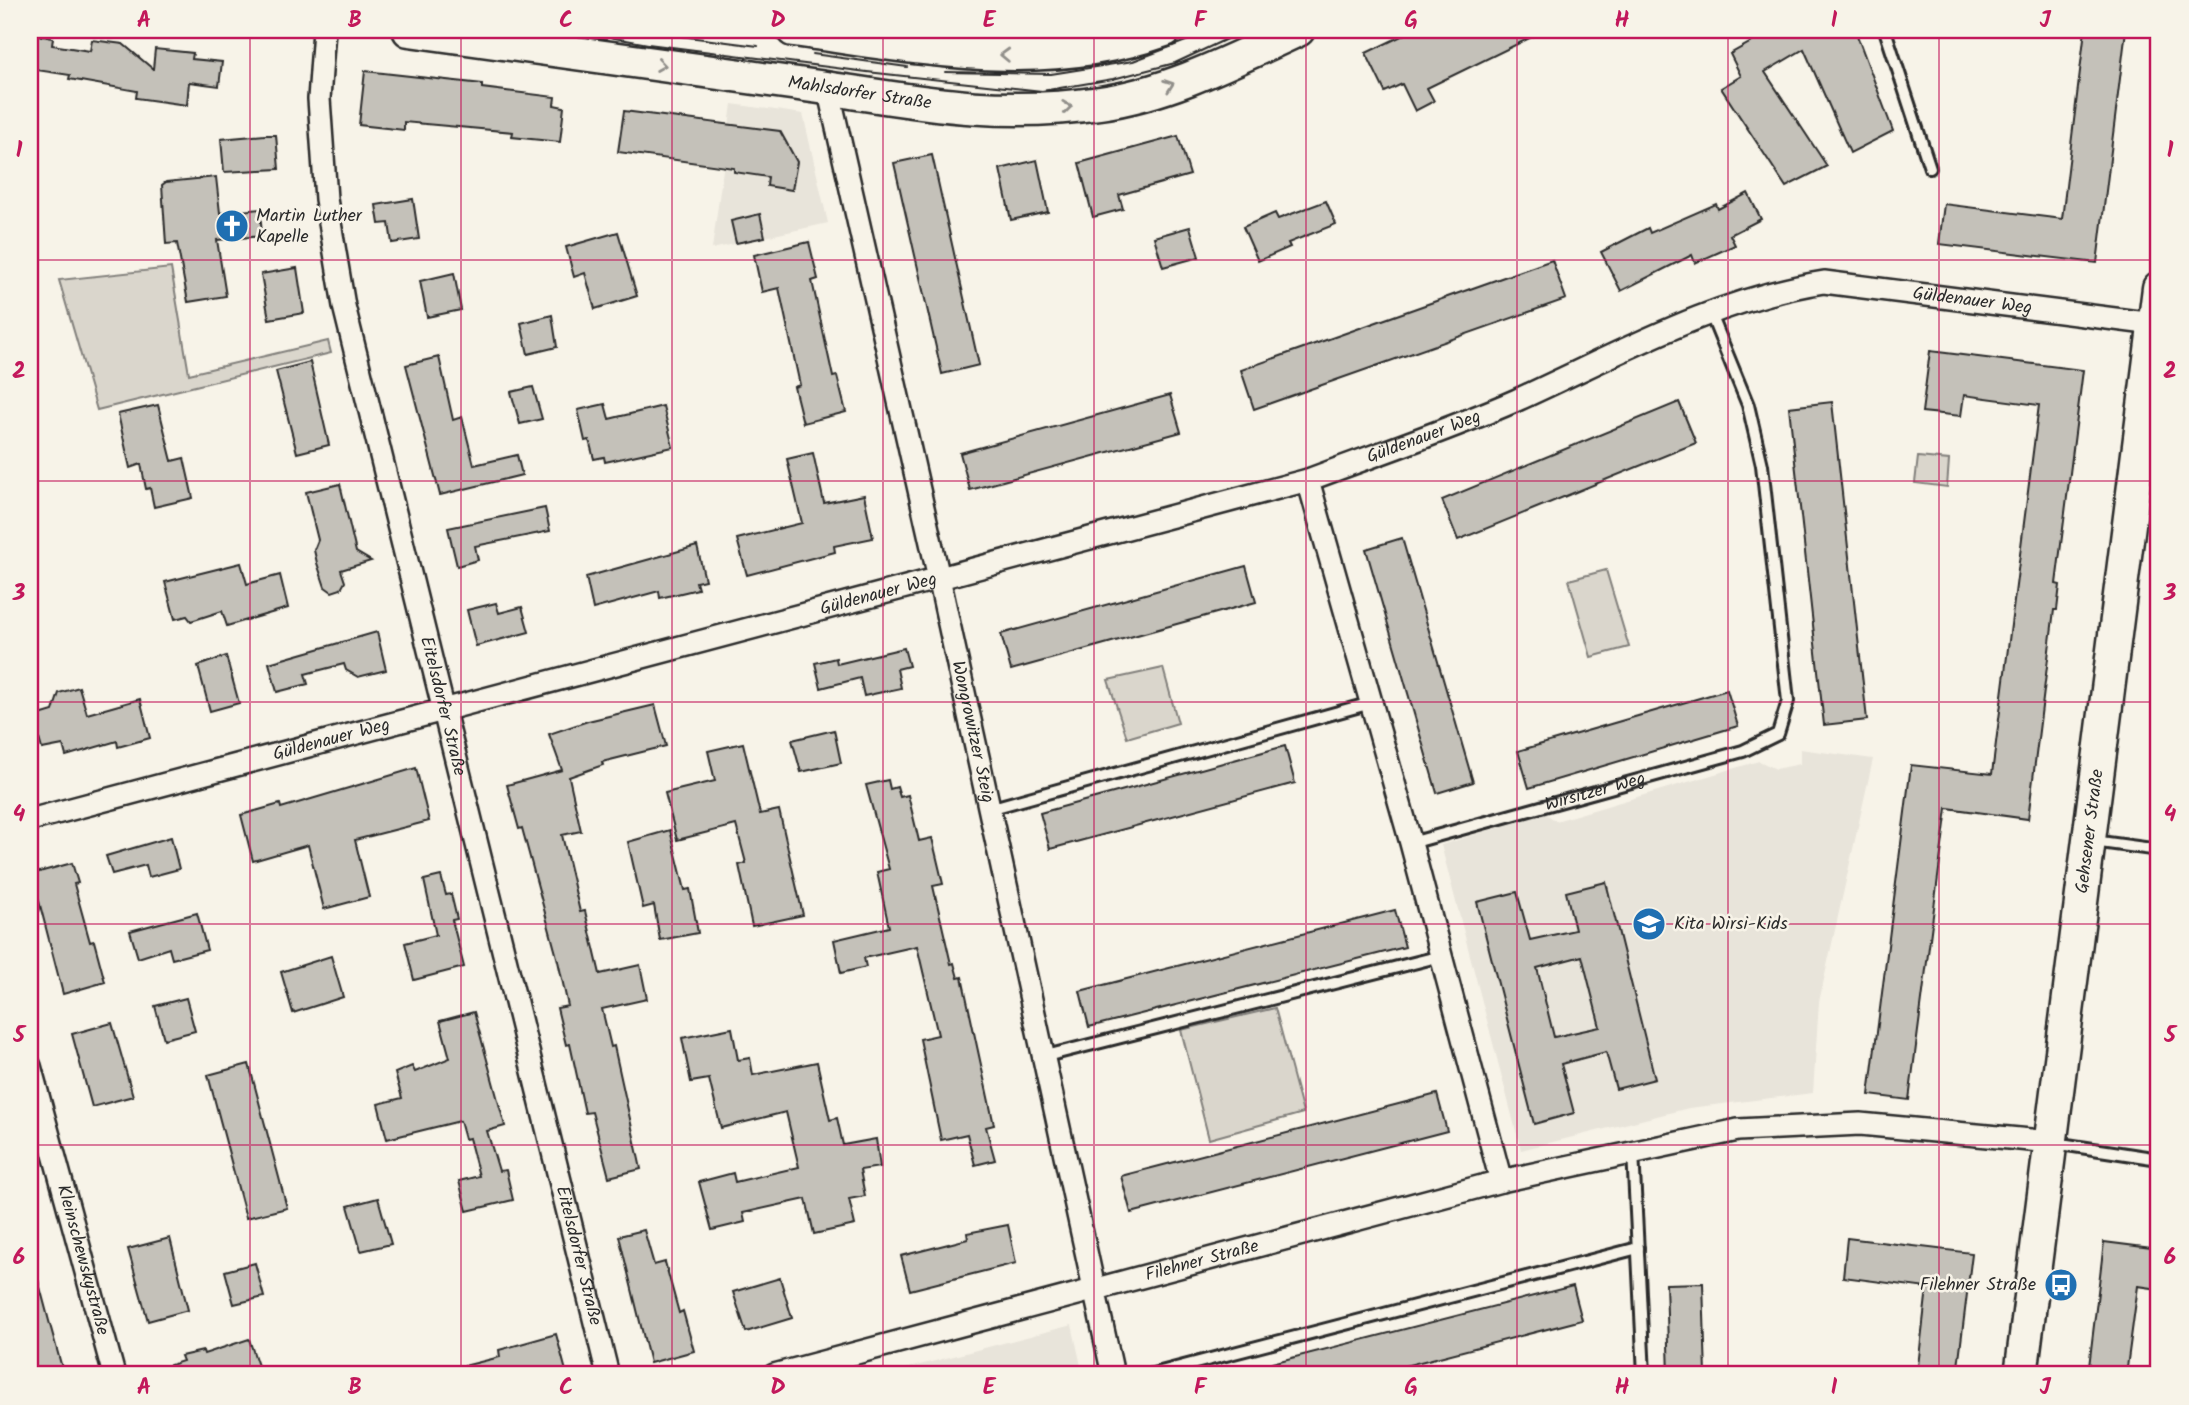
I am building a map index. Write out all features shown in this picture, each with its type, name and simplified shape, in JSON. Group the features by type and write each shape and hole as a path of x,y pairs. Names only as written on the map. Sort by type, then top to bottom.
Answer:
{"main road":[{"name":"Mahlsdorfer Straße","path":"409,30 828,88 950,108 1006,111 1056,109 1145,94 1298,30"},
{"path":"793,30 989,54 1040,56 1125,44 1165,30"},
{"path":"828,88 834,35"},
{"name":"Gehsener Straße","path":"2021,1375 2159,288"}],"street":[{"name":"Eitelsdorfer Straße","path":"324,30 319,99 326,199 344,306 608,1375"},
{"name":"Wongrowitzer Steig","path":"828,88 939,578 1113,1375"},
{"name":"Güldenauer Weg","path":"30,820 1308,480 1513,402 1710,312 1789,288 1824,282 2154,324"},
{"path":"1308,480 1410,842 1500,1181"},
{"name":"Kleinschewskystraße","path":"30,1066 114,1375"},
{"name":"Filehner Straße","path":"774,1375 1500,1181 1738,1130 1835,1123 2051,1142"}],"lane":[{"path":"1885,30 1930,167"},
{"name":"Wirsitzer Weg","path":"1410,842 1743,751 1778,734 1788,701 1762,465 1748,405 1710,312"},
{"path":"989,809 1371,704"},
{"path":"2090,841 2159,850"},
{"path":"1042,1057 1441,956"},
{"path":"2051,1142 2159,1158"},
{"path":"1633,1151 1644,1375"},
{"path":"1149,1375 1638,1248"}],"shaded area":[{"path":"732,104 803,114 828,223 712,249"},
{"path":"171,268 189,374 328,341 331,353 97,410 59,280"},
{"path":"1918,457 1949,460 1947,487 1915,483"},
{"path":"1606,570 1629,647 1591,657 1569,580"},
{"path":"1163,668 1178,723 1127,738 1108,680"},
{"name":"Kita Wirsi-Kids","path":"1800,749 1873,759 1819,1002 1813,1093 1689,1108 1521,1150 1441,845 1545,813 1556,821 1759,761 1776,769 1800,764"},
{"path":"1275,1008 1303,1113 1209,1139 1181,1030"},
{"path":"1072,1325 1083,1375 882,1375"}],"building":[{"path":"1414,30 1546,30 1427,88 1434,101 1415,111 1402,84 1385,92 1366,53"},
{"path":"1773,30 1855,30 1893,131 1850,153 1804,49 1765,72 1827,166 1786,187 1721,88 1741,76 1730,54"},
{"path":"2085,30 2126,30 2097,263 1939,244 1944,204 2062,219"},
{"path":"30,34 53,38 52,45 90,51 92,40 123,44 153,69 155,49 193,53 192,59 222,62 219,86 189,82 187,105 136,98 137,91 69,79 70,75 30,69"},
{"path":"365,71 482,84 482,88 555,97 554,105 564,107 560,142 512,137 513,132 404,122 404,130 359,125"},
{"path":"624,111 780,131 797,162 792,190 767,186 768,177 734,172 734,168 618,152"},
{"path":"276,135 279,169 224,172 221,139"},
{"path":"1178,136 1190,175 1119,195 1123,209 1093,217 1079,163"},
{"path":"932,155 979,365 942,374 894,163"},
{"path":"1037,160 1048,212 1011,220 1000,169"},
{"path":"216,177 220,213 260,209 262,236 217,240 226,296 188,302 177,243 166,244 162,185 166,182"},
{"path":"1748,193 1761,219 1730,235 1735,245 1695,263 1692,255 1621,291 1601,252 1648,228 1650,233 1716,204 1718,209"},
{"path":"413,199 419,239 392,243 389,223 379,224 376,205"},
{"path":"1326,201 1336,224 1288,243 1290,247 1258,261 1243,227 1275,213 1278,219"},
{"path":"760,214 765,237 736,243 731,221"},
{"path":"1190,227 1199,257 1163,267 1154,237"},
{"path":"618,232 637,296 595,309 585,273 574,277 566,247"},
{"path":"809,242 818,279 812,281 833,377 837,376 846,412 803,423 794,387 800,385 779,288 762,292 754,255"},
{"path":"1552,260 1566,299 1254,409 1241,370"},
{"path":"297,268 304,313 269,319 261,274"},
{"path":"454,273 461,310 427,317 420,281"},
{"path":"552,315 557,347 528,354 521,323"},
{"path":"1930,351 2083,370 2056,584 2060,585 2057,610 2054,610 2028,819 1947,808 1909,1100 1869,1095 1911,765 1992,774 2039,405 1964,395 1961,416 1922,412"},
{"path":"439,357 453,420 462,417 474,465 517,455 522,475 440,495 406,365"},
{"path":"310,362 329,445 297,453 276,371"},
{"path":"533,387 542,419 520,424 511,392"},
{"path":"1170,395 1181,432 970,490 960,453"},
{"path":"1679,402 1696,443 1458,540 1442,500"},
{"path":"1832,402 1867,720 1824,725 1789,407"},
{"path":"605,404 609,419 663,406 673,447 605,462 604,457 594,459 589,440 585,441 578,410"},
{"path":"158,405 172,461 184,458 193,498 154,507 150,488 146,489 141,464 130,468 118,414"},
{"path":"813,453 824,503 864,495 873,538 834,546 835,552 747,575 737,539 802,523 787,459"},
{"path":"340,484 356,552 371,561 341,570 345,582 341,589 332,592 325,587 317,563 314,550 318,540 306,492"},
{"path":"545,508 550,531 475,546 478,560 457,566 448,528"},
{"path":"1402,538 1473,782 1437,793 1366,549"},
{"path":"697,546 705,580 696,582 698,589 660,598 659,591 593,609 586,577"},
{"path":"241,563 247,584 280,575 288,608 227,626 222,611 191,621 187,616 175,619 165,582"},
{"path":"1246,566 1256,602 1011,670 1001,634"},
{"path":"496,603 499,613 522,607 529,632 476,646 467,610"},
{"path":"377,632 386,670 358,677 346,670 344,664 305,674 308,684 277,692 269,663"},
{"path":"904,648 909,666 897,669 901,688 864,696 860,678 821,688 815,663 836,658 837,664"},
{"path":"226,656 239,703 210,711 198,666"},
{"path":"79,687 87,714 140,699 150,738 118,747 117,741 66,756 63,745 42,749 33,717 53,711 59,693"},
{"path":"1727,690 1738,726 1529,788 1518,751"},
{"path":"655,705 666,746 602,762 603,765 569,777 581,831 562,835 580,912 585,911 600,974 640,965 647,999 602,1009 611,1047 614,1046 641,1169 609,1177 592,1112 585,1113 570,1044 566,1045 557,1008 568,1006 558,961 522,828 519,829 507,785 562,770 549,734 588,721"},
{"path":"834,730 841,763 801,772 792,740"},
{"path":"743,743 760,814 779,810 803,915 752,926 739,865 746,863 736,825 677,840 665,793 715,781 708,751"},
{"path":"1285,746 1295,783 1050,849 1040,813"},
{"path":"416,768 429,821 355,840 369,897 324,909 308,845 253,861 241,815 280,804 281,808"},
{"path":"888,780 890,789 897,787 900,797 908,795 919,841 932,838 943,884 933,886 951,964 954,963 958,978 962,977 994,1125 986,1127 995,1160 975,1165 967,1134 941,1140 920,1039 938,1035 917,946 864,958 866,967 841,973 834,940 889,927 877,872 889,869 866,785"},
{"path":"670,830 685,890 690,889 698,933 660,940 654,905 643,908 628,842"},
{"path":"171,837 179,869 149,877 146,865 112,874 106,856"},
{"path":"72,863 78,883 74,884 90,942 94,941 105,982 63,994 32,874"},
{"path":"441,876 446,895 451,894 457,919 452,920 464,967 414,980 405,943 436,935 424,880"},
{"path":"1606,882 1655,1079 1616,1089 1606,1052 1561,1064 1574,1113 1534,1124 1477,902 1517,892 1530,940 1575,930 1566,892","holes":["1582,956 1600,1027 1554,1037 1537,968"]},
{"path":"1395,910 1405,947 1089,1027 1080,991"},
{"path":"197,913 207,950 172,959 169,948 138,958 130,931"},
{"path":"331,956 343,997 293,1013 281,972"},
{"path":"186,998 195,1031 164,1039 155,1006"},
{"path":"474,1012 505,1126 487,1131 499,1171 506,1170 513,1200 467,1211 459,1181 479,1176 469,1138 465,1139 460,1121 387,1139 378,1104 402,1098 395,1073 412,1066 415,1072 450,1058 440,1021"},
{"path":"112,1023 133,1096 92,1107 72,1034"},
{"path":"732,1028 738,1060 750,1058 753,1075 817,1062 830,1120 837,1118 843,1145 876,1139 880,1167 860,1170 865,1196 849,1199 855,1225 814,1234 806,1199 743,1213 745,1222 712,1230 699,1182 733,1173 735,1182 799,1167 786,1112 721,1128 709,1079 691,1082 682,1038"},
{"path":"249,1064 287,1208 246,1218 208,1075"},
{"path":"1437,1094 1447,1131 1131,1213 1121,1176"},
{"path":"378,1198 391,1244 361,1251 348,1206"},
{"path":"1008,1225 1016,1263 910,1290 901,1256 968,1239 967,1233"},
{"path":"644,1230 654,1265 665,1262 679,1313 683,1311 694,1351 650,1363 619,1236"},
{"path":"170,1238 188,1310 148,1321 128,1249"},
{"path":"1847,1238 1972,1253 1957,1375 1917,1375 1927,1288 1843,1277"},
{"path":"2104,1242 2159,1249 2159,1289 2138,1286 2126,1375 2088,1375"},
{"path":"255,1263 264,1297 234,1304 225,1271"},
{"path":"36,1272 64,1375 34,1375 30,1359 30,1273"},
{"path":"780,1278 792,1318 746,1332 733,1292"},
{"path":"1703,1283 1706,1375 1669,1375 1666,1284"},
{"path":"1573,1286 1582,1320 1370,1375 1253,1375 1252,1368"},
{"path":"556,1334 567,1375 457,1375 456,1368 500,1357 499,1350"},
{"path":"249,1339 261,1375 152,1375 152,1371 183,1361 181,1356 203,1351 204,1354"}],"tram line":[{"path":"571,30 648,44 1042,91 1113,79 1175,63 1246,30"},
{"path":"634,30 758,46"},
{"path":"945,72 1051,74 1133,61 1215,30"},
{"path":"813,54 907,67"}],"place":[{"name":"Martin Luther Kapelle","path":"232,226"},
{"name":"Kita Wirsi-Kids","path":"1649,924"},
{"name":"Filehner Straße","path":"2061,1285"}]}
